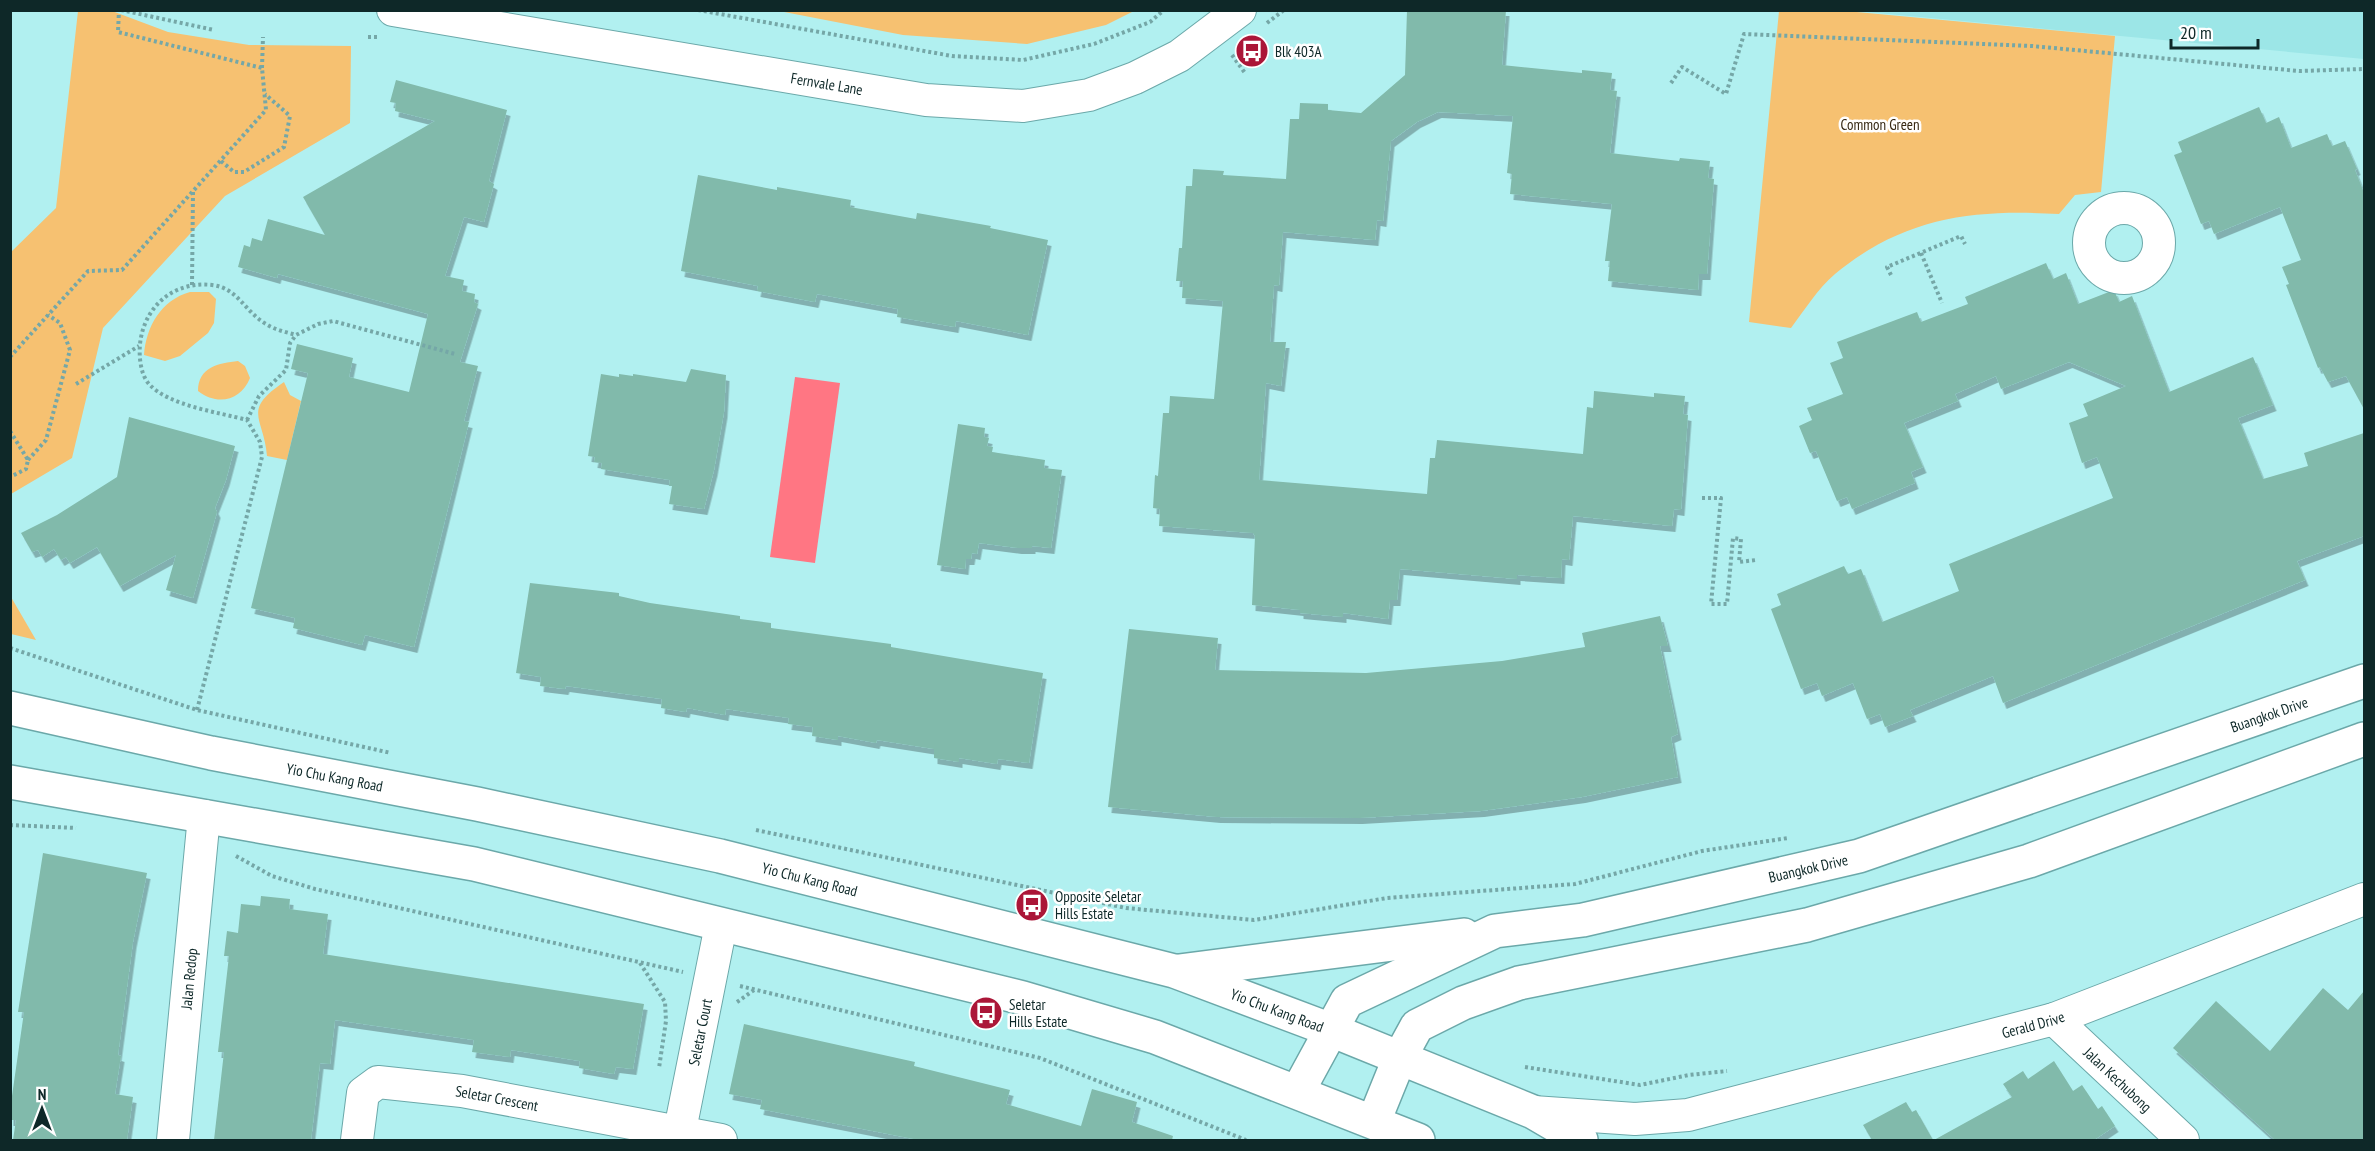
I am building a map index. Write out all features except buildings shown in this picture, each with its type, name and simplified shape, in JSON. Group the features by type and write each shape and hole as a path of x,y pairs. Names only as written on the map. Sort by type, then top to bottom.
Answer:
{"main road":[{"name":"Buangkok Drive","path":"1298,1091 1347,1001 1495,931 1583,920 1859,856 2364,681"},
{"name":"Yio Chu Kang Road","path":"10,708 211,753 477,804 720,856 1174,971 1331,1030 1533,1112 1581,1140"},
{"path":"1374,1121 1400,1058 1417,1026 1463,1003 1519,983 1829,919 2029,861 2364,739"},
{"path":"10,782 474,864 1034,1001 1155,1037 1298,1091 1418,1140"},
{"path":"1174,971 1495,931"}],"street":[{"name":"Fernvale Lane","path":"393,10 926,100 1023,106 1089,95 1136,78 1179,56 1240,10"},
{"name":"Jalan Redop","path":"173,1140 204,816"},
{"name":"Gerald Drive","path":"1533,1112 1635,1119 1680,1128 2054,1019 2364,899"},
{"name":"Seletar Court","path":"679,1136 709,979 722,925"},
{"name":"Jalan Kechubong","path":"2054,1019 2183,1140"},
{"name":"Seletar Crescent","path":"357,1140 363,1093 378,1082 462,1091 679,1136 721,1140"}],"path":[{"path":"213,30 120,10 118,32 262,68"},
{"path":"698,10 952,56 1023,60 1094,44 1150,22 1164,10"},
{"path":"1671,83 1682,67 1726,94 1744,34 2032,46 2300,71 2364,69"},
{"path":"10,357 88,271 122,270 266,110 262,68 263,37"},
{"path":"1229,52 1245,73"},
{"path":"221,161 234,172 244,172 284,147 290,116 265,94"},
{"path":"192,285 193,191"},
{"path":"1891,275 1887,267 1960,236 1965,244"},
{"path":"1921,254 1942,303"},
{"path":"197,710 262,458 260,442 247,420 166,398 148,383 141,370 139,346 145,320 160,300 175,290 192,285 213,285 237,294 265,324 296,335"},
{"path":"11,475 26,469 28,460 46,440 70,350 60,323 48,315"},
{"path":"247,420 259,396 286,370 290,344 296,335 318,324 333,321 455,354"},
{"path":"76,384 139,346"},
{"path":"11,434 28,460"},
{"path":"1702,498 1721,498 1711,604 1727,604 1733,538 1741,539 1739,562 1756,560"},
{"path":"10,648 197,710 396,754"},
{"path":"10,825 77,828"},
{"path":"749,829 1126,908 1254,920 1387,898 1575,884 1702,850 1790,838"},
{"path":"236,856 272,876 315,889 1040,1058 1246,1140"},
{"path":"640,963 665,1002 666,1021 657,1078"},
{"path":"1525,1067 1640,1085 1689,1075 1734,1070"}],"shaded area":[{"path":"1856,11 2364,11 2364,59 2078,32"},
{"path":"795,377 840,383 815,563 770,557"}],"green space":[{"path":"78,11 112,11 168,32 249,45 351,46 350,123 225,196 103,328 72,458 11,494 11,252 56,208"},
{"path":"779,11 1134,11 1106,25 1027,44 903,35"},
{"name":"Common Green","path":"1779,11 1846,11 2115,36 2101,192 2075,195 2059,214 1997,213 1941,221 1914,229 1887,240 1835,274 1817,293 1791,328 1749,322"},
{"path":"190,292 209,292 216,299 214,323 208,333 180,356 165,361 144,355 148,334 157,316 171,301"},
{"path":"238,361 245,366 250,378 241,392 228,399 220,400 205,396 198,391 199,383 206,371 217,365"},
{"path":"284,382 290,395 301,401 287,460 267,456 258,415 263,400"},
{"path":"11,597 36,640 11,634"}],"place":[{"name":"Blk 403A","path":"1252,51"},
{"name":"Opposite Seletar Hills Estate","path":"1032,905"},
{"name":"Seletar Hills Estate","path":"986,1013"}]}
